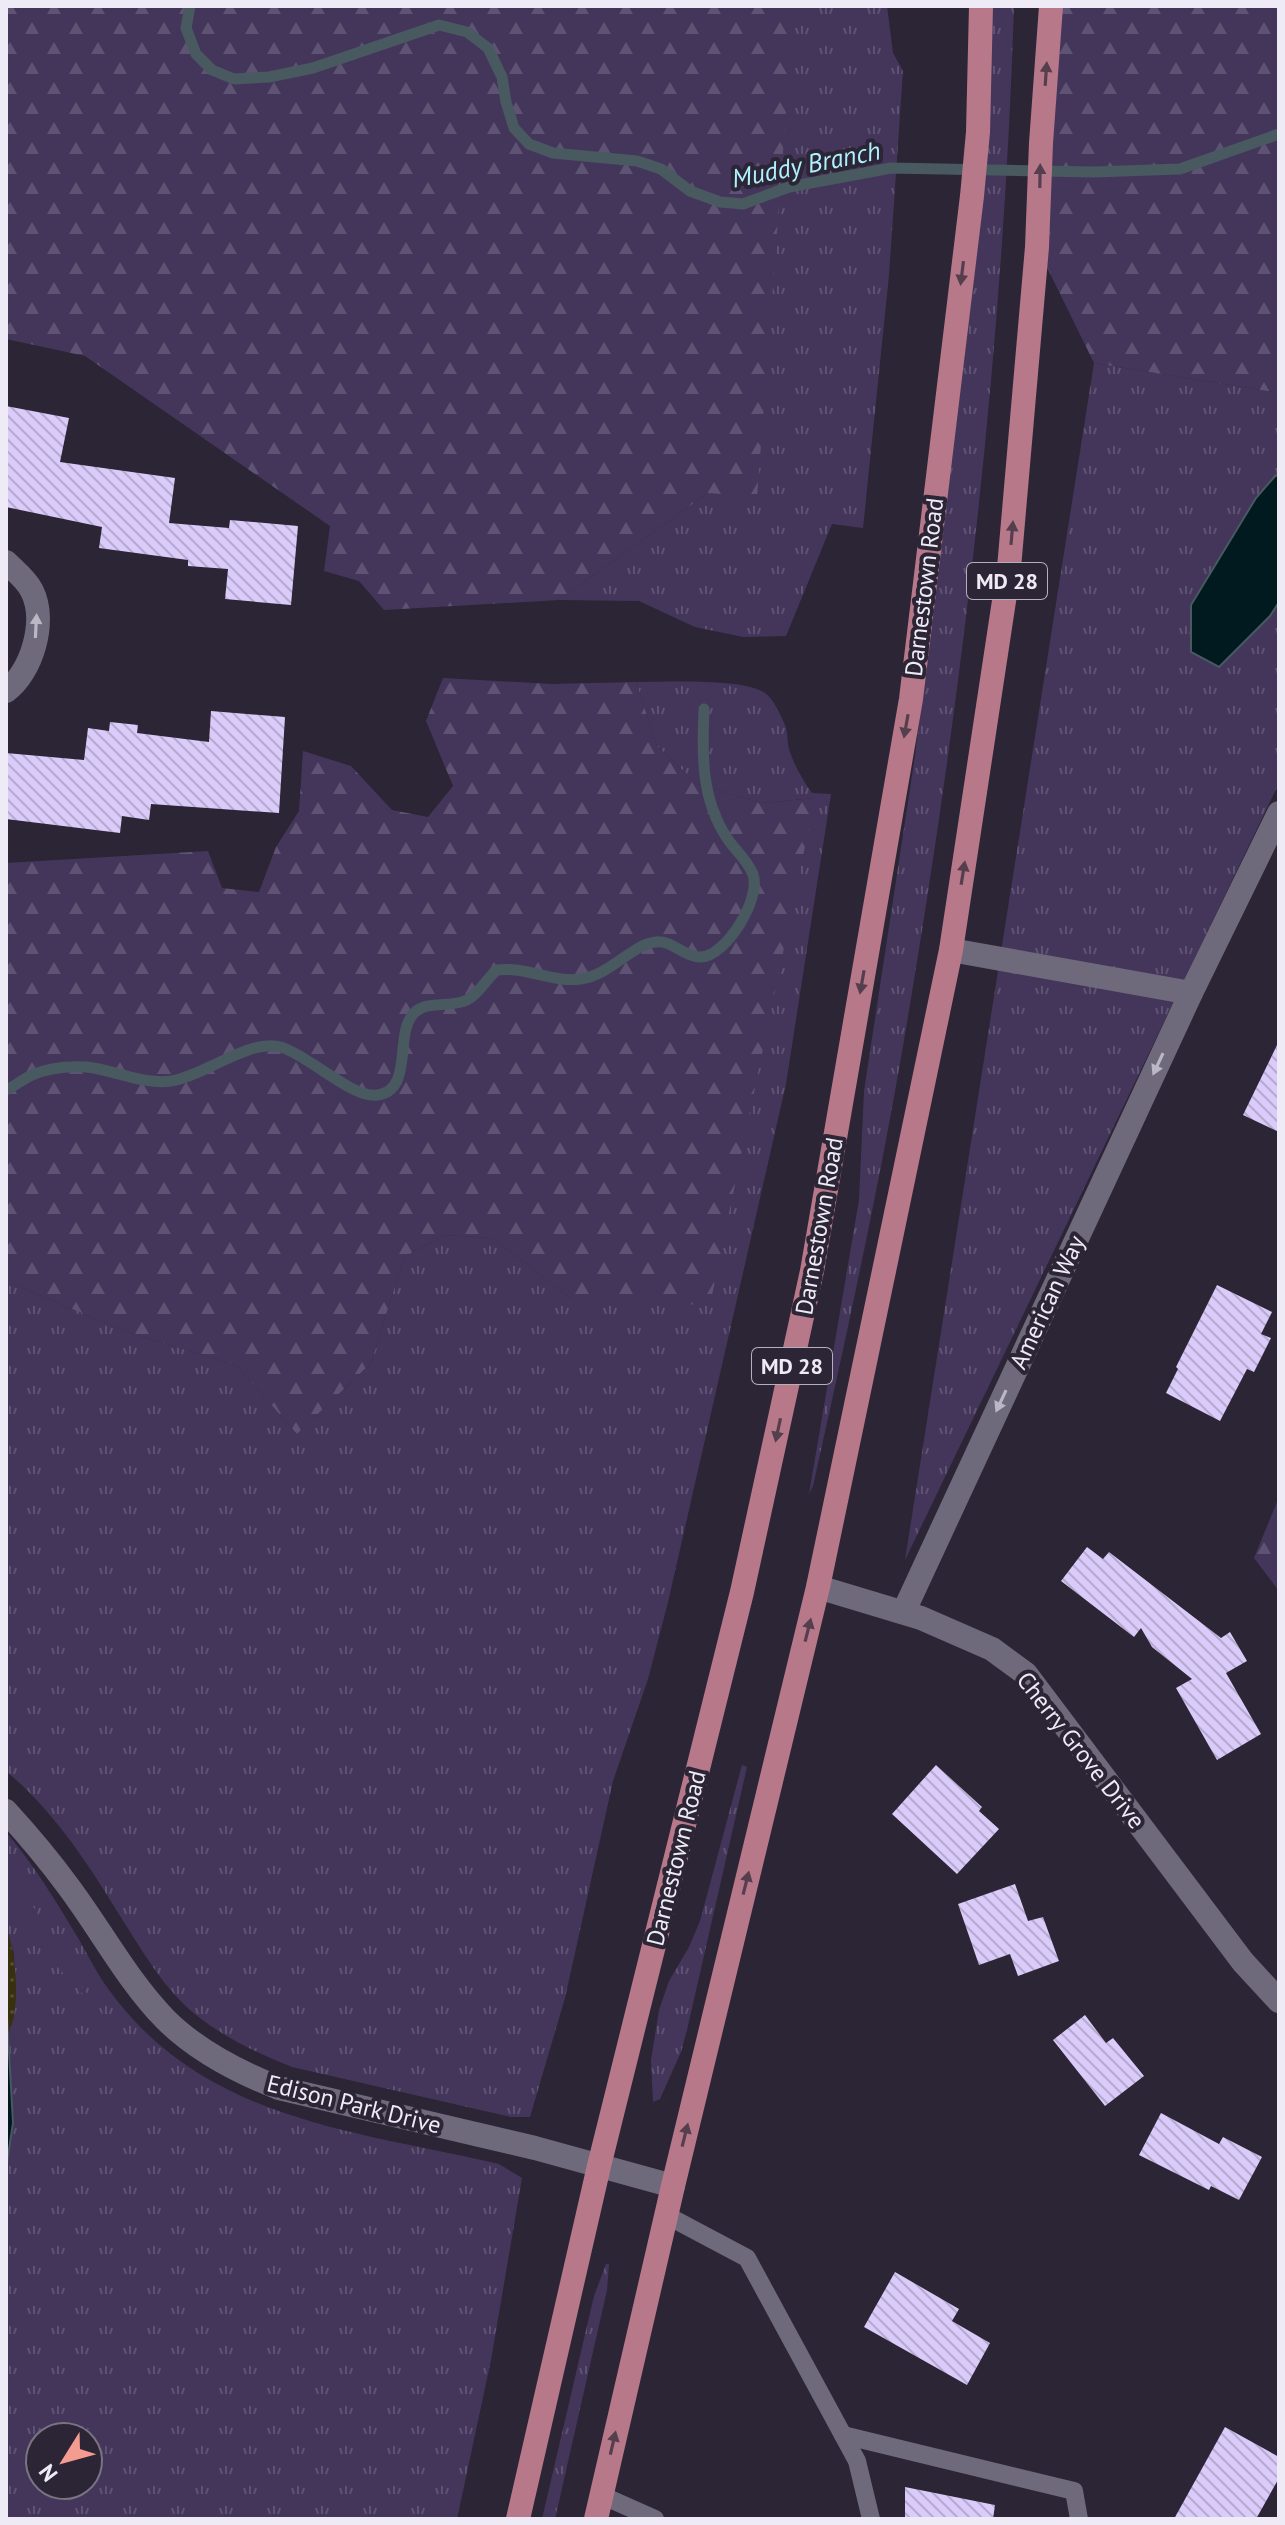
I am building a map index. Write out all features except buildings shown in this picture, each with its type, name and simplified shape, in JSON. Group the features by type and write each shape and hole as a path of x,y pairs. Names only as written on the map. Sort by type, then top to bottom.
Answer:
{"main road":[{"name":"Darnestown Road","path":"518,2519 599,2166 742,1592 812,1271 911,699 972,196 978,132 981,6"},
{"name":"MD 28","path":"596,2519 818,1587 951,950 1009,568 1039,210 1051,6"}],"street":[{"path":"6,562 32,589 37,631 33,652 16,684 6,691"},
{"name":"American Way","path":"904,1611 1191,993 1279,813"},
{"path":"951,950 1191,993"},
{"name":"Cherry Grove Drive","path":"818,1587 904,1611 992,1649 1026,1674 1243,1962 1279,2001"},
{"name":"Edison Park Drive","path":"6,1811 68,1886 139,1989 166,2020 193,2043 249,2077 279,2088 535,2148 673,2186"}],"lane":[{"path":"666,2215 747,2258 857,2461 871,2519"},
{"path":"843,2435 1074,2491 1079,2519"},
{"path":"601,2495 655,2519"}],"green space":[{"path":"6,6 794,6 757,497 708,493 559,600 384,610 359,581 324,571 330,526 85,356 6,339"},
{"path":"793,6 887,6 893,53 903,71 889,275 863,528 832,524 786,636 743,637 695,627 639,601 559,600 708,493"},
{"path":"984,6 1014,6 1000,269 976,531 943,792 902,1052 860,1269 809,1494 859,1200 864,1091 915,756 954,428"},
{"path":"1051,6 1279,6 1279,393 1094,363 1037,247"},
{"path":"1094,363 1279,393 1279,783 905,1560"},
{"path":"443,678 552,684 636,682 657,746 697,784 761,803 815,798 710,1305 573,1300 493,1238 445,1235 404,1257 371,1363 297,1434 236,1365 127,1332 6,1281 6,863 208,851 222,888 259,892 276,847 299,811 303,751 351,766 392,810 428,817 453,786 426,721"},
{"path":"636,682 723,683 755,688 765,693 785,725 791,755 812,793 831,794 786,1084 668,1602 648,1679 613,1781 565,1998 530,2117 511,2117 292,2067 218,2031 184,2005 164,1982 70,1840 40,1804 6,1771 6,1281 127,1332 236,1365 297,1434 371,1363 404,1257 445,1235 493,1238 573,1300 814,798 761,803 697,784 657,746"},
{"path":"1279,1497 1279,1591 1254,1558"},
{"path":"742,1765 747,1767 687,2030 681,2052 660,2099 653,2102 651,2060 659,2010 669,1981 700,1921"},
{"path":"6,1832 44,1884 109,1990 147,2033 189,2067 236,2093 285,2113 337,2129 499,2164 522,2178 491,2360 457,2519 6,2519 6,2169 13,2123 9,2032 14,2016 14,1954 6,1927"},
{"path":"6,1866 80,1983 107,2020 6,1912"},
{"path":"606,2264 609,2264 607,2290 555,2519 542,2519 594,2296"}],"sand":[{"path":"6,1927 16,1980 15,2008 9,2032 6,1999"}],"shaded area":[{"path":"1276,475 1279,478 1279,602 1270,616 1219,667 1191,652 1191,605 1256,498"},
{"path":"6,1999 13,2123 6,2169"}],"waterway":[{"name":"Muddy Branch","path":"190,6 186,28 196,54 212,70 234,79 269,77 313,68 439,25 467,32 488,48 502,77 514,128 529,144 553,153 637,161 661,169 690,191 720,202 743,204 789,187 891,168 1094,172 1180,169 1279,134"},
{"path":"6,1090 38,1073 73,1067 87,1067 150,1081 171,1081 241,1052 269,1046 292,1052 356,1090 378,1095 389,1091 395,1084 407,1026 416,1011 467,1000 497,970 581,979 602,972 638,948 656,942 695,956 711,954 721,947 740,923 753,895 754,882 752,872 727,838 712,808 705,776 704,709"}]}
